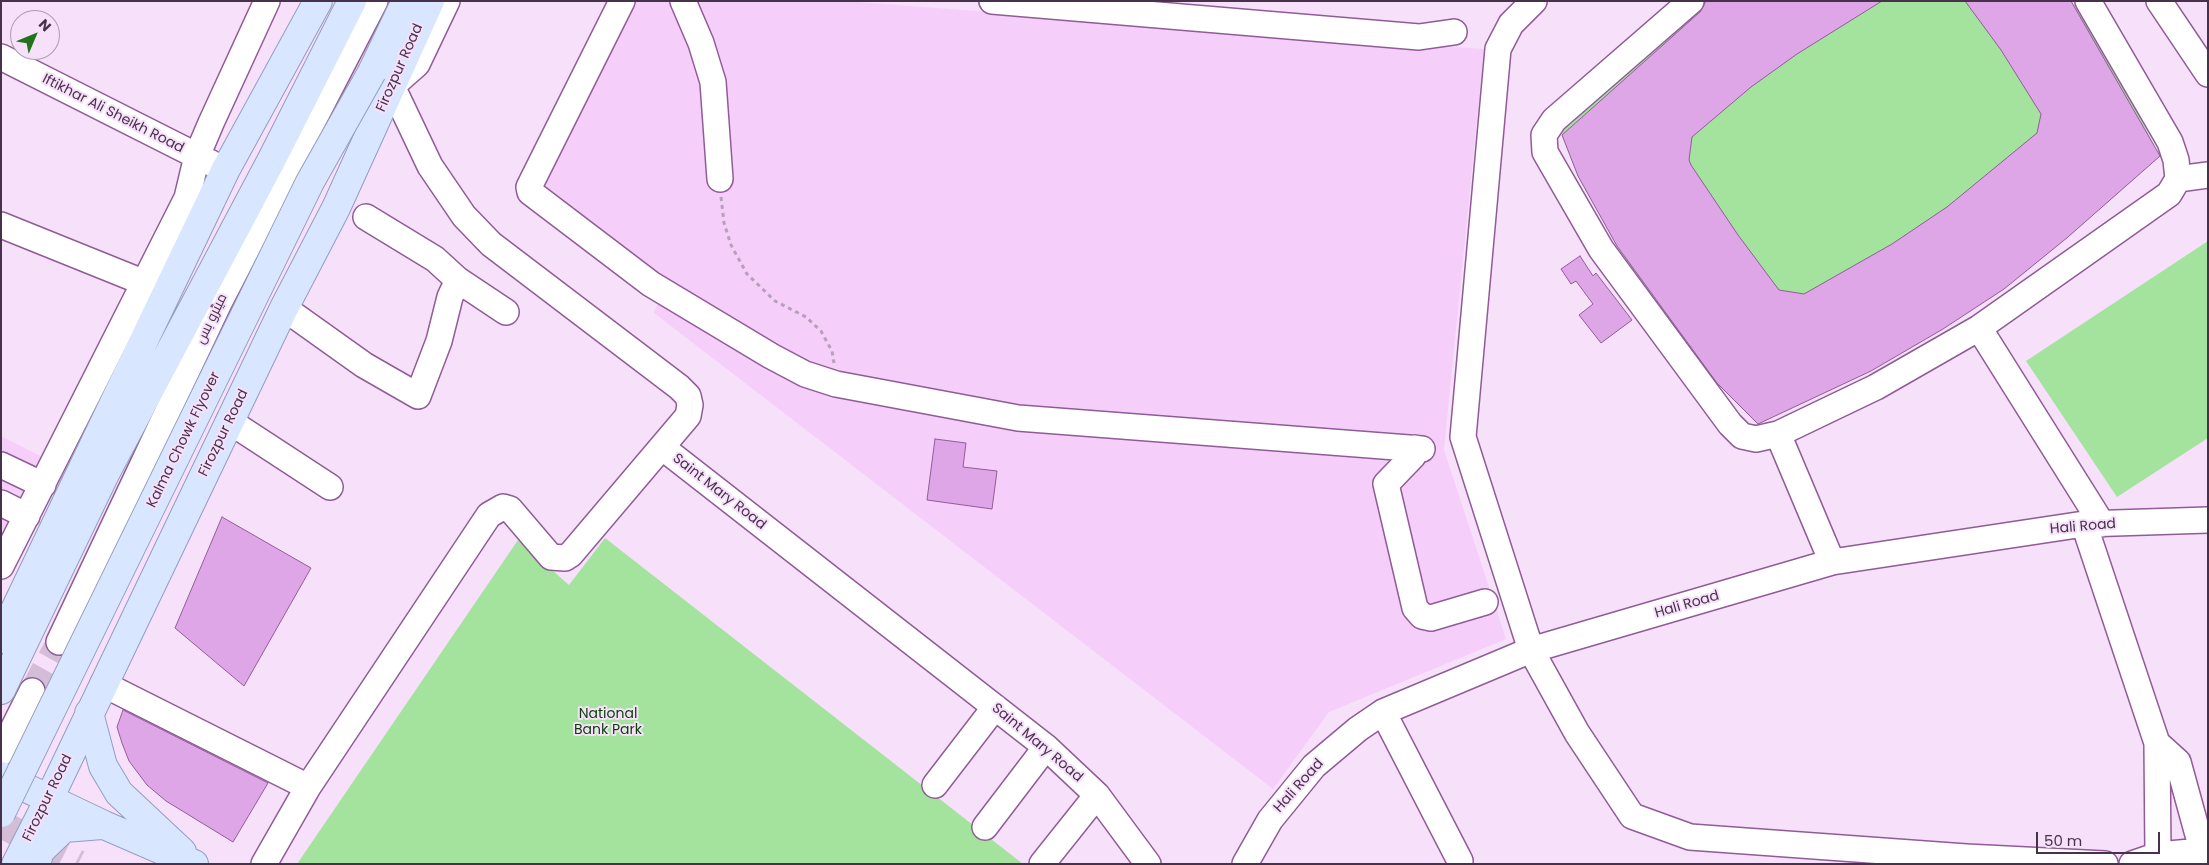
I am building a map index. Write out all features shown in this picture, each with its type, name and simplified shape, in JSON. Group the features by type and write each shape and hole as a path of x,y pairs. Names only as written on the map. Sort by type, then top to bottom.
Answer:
{"main road":[{"path":"1,639 226,170 318,1"},
{"path":"1,690 105,474 330,47 352,1"},
{"name":"Firozpur Road","path":"16,864 49,799 284,308 336,208 382,79 406,1"},
{"name":"Firozpur Road","path":"382,79 430,1"},
{"name":"Kalma Chowk Flyover","path":"1,813 310,182 382,79"},
{"path":"89,713 103,766 119,793 194,864"},
{"path":"1,776 104,825 194,864"},
{"path":"1,805 49,799"},
{"path":"36,864 40,850 64,828 104,825"},
{"path":"1,854 8,864"}],"street":[{"path":"1,566 187,198 197,156 267,1"},
{"name":"میٹرو بس","path":"59,642 220,300 375,1"},
{"path":"382,79 417,64 446,1"},
{"path":"622,1 529,187 530,192 652,284 697,313 805,374 836,384 1018,418 1418,448 1413,456 1386,484 1415,608 1422,616 1431,618 1485,602"},
{"path":"684,1 701,43 713,82 720,179"},
{"path":"992,1 1419,37 1454,32"},
{"path":"1534,1 1511,24 1498,49 1463,437 1531,650 1578,733 1632,816 1690,838 1966,857 2105,864"},
{"path":"1691,1 1554,120 1544,135 1545,152 1601,249 1730,424 1742,436 1756,439 1778,434 1876,387 1979,328 2169,194 2178,179 2176,160 2170,142 2088,1"},
{"path":"2160,1 2208,74"},
{"name":"Iftikhar Ali Sheikh Road","path":"1,58 226,170"},
{"name":"Saint Mary Road","path":"382,79 430,166 464,216 491,244 679,387 688,396 690,405 688,416 663,448 1046,748 1098,795 1148,864"},
{"path":"2178,179 2208,175"},
{"path":"366,217 435,259 458,280 506,312"},
{"path":"1,225 145,283"},
{"path":"284,308 364,365 418,396 439,341 450,296 458,280"},
{"path":"1979,328 2093,524 2157,742 2158,855"},
{"path":"230,421 330,487"},
{"path":"1778,434 1832,562"},
{"path":"264,864 308,787 489,515 503,507 510,509 551,557 565,558 571,554 663,448"},
{"path":"1,464 43,485"},
{"path":"1,503 27,516"},
{"name":"Hali Road","path":"1245,864 1270,820 1314,766 1358,729 1383,712 1531,650 1832,562 2093,524 2208,520"},
{"path":"103,684 308,787"},
{"path":"1,753 32,692"},
{"path":"935,786 995,707"},
{"path":"1383,712 1460,861"},
{"path":"2132,864 2158,855 2203,857 2178,762 2157,742"},
{"path":"985,828 1046,748"},
{"path":"1042,864 1098,795"}],"path":[{"path":"720,179 724,223 731,245 739,260 748,274 775,301 806,317 821,331 832,351 836,384"}],"shaded area":[{"path":"626,1 843,1 1484,49 1444,450 1506,639 1329,712 1273,789 654,313 665,285 533,186"},
{"path":"1,436 48,460 11,533 1,528"}],"green space":[{"path":"1706,1 2071,1 2109,58 2160,156 2068,237 2004,289 1943,329 1871,371 1758,424 1698,363 1651,301 1614,241 1578,176 1560,130 1654,42"},
{"path":"2208,241 2208,438 2117,497 2026,361"},
{"name":"National Bank Park","path":"605,538 1023,864 297,864 518,540 569,585"}],"building":[{"path":"1706,1 1882,1 1797,54 1751,87 1692,137 1689,160 1691,165 1738,235 1779,290 1804,294 1892,244 1947,207 2037,133 2041,114 2001,50 1965,1 2071,1 2160,156 2068,237 2004,289 1943,329 1871,371 1758,424 1717,383 1617,246 1578,176 1562,135 1700,12"},
{"path":"1580,256 1593,276 1596,273 1632,320 1601,343 1579,315 1593,304 1576,281 1571,284 1561,269"},
{"path":"935,439 966,443 963,467 997,471 992,509 927,500"},
{"path":"222,517 311,568 244,686 175,628"},
{"path":"123,710 268,783 233,842 166,801 147,785 129,761 122,743 117,727"}],"tunnel":[{"path":"32,691 59,642"},
{"path":"1,824 78,864"}]}
